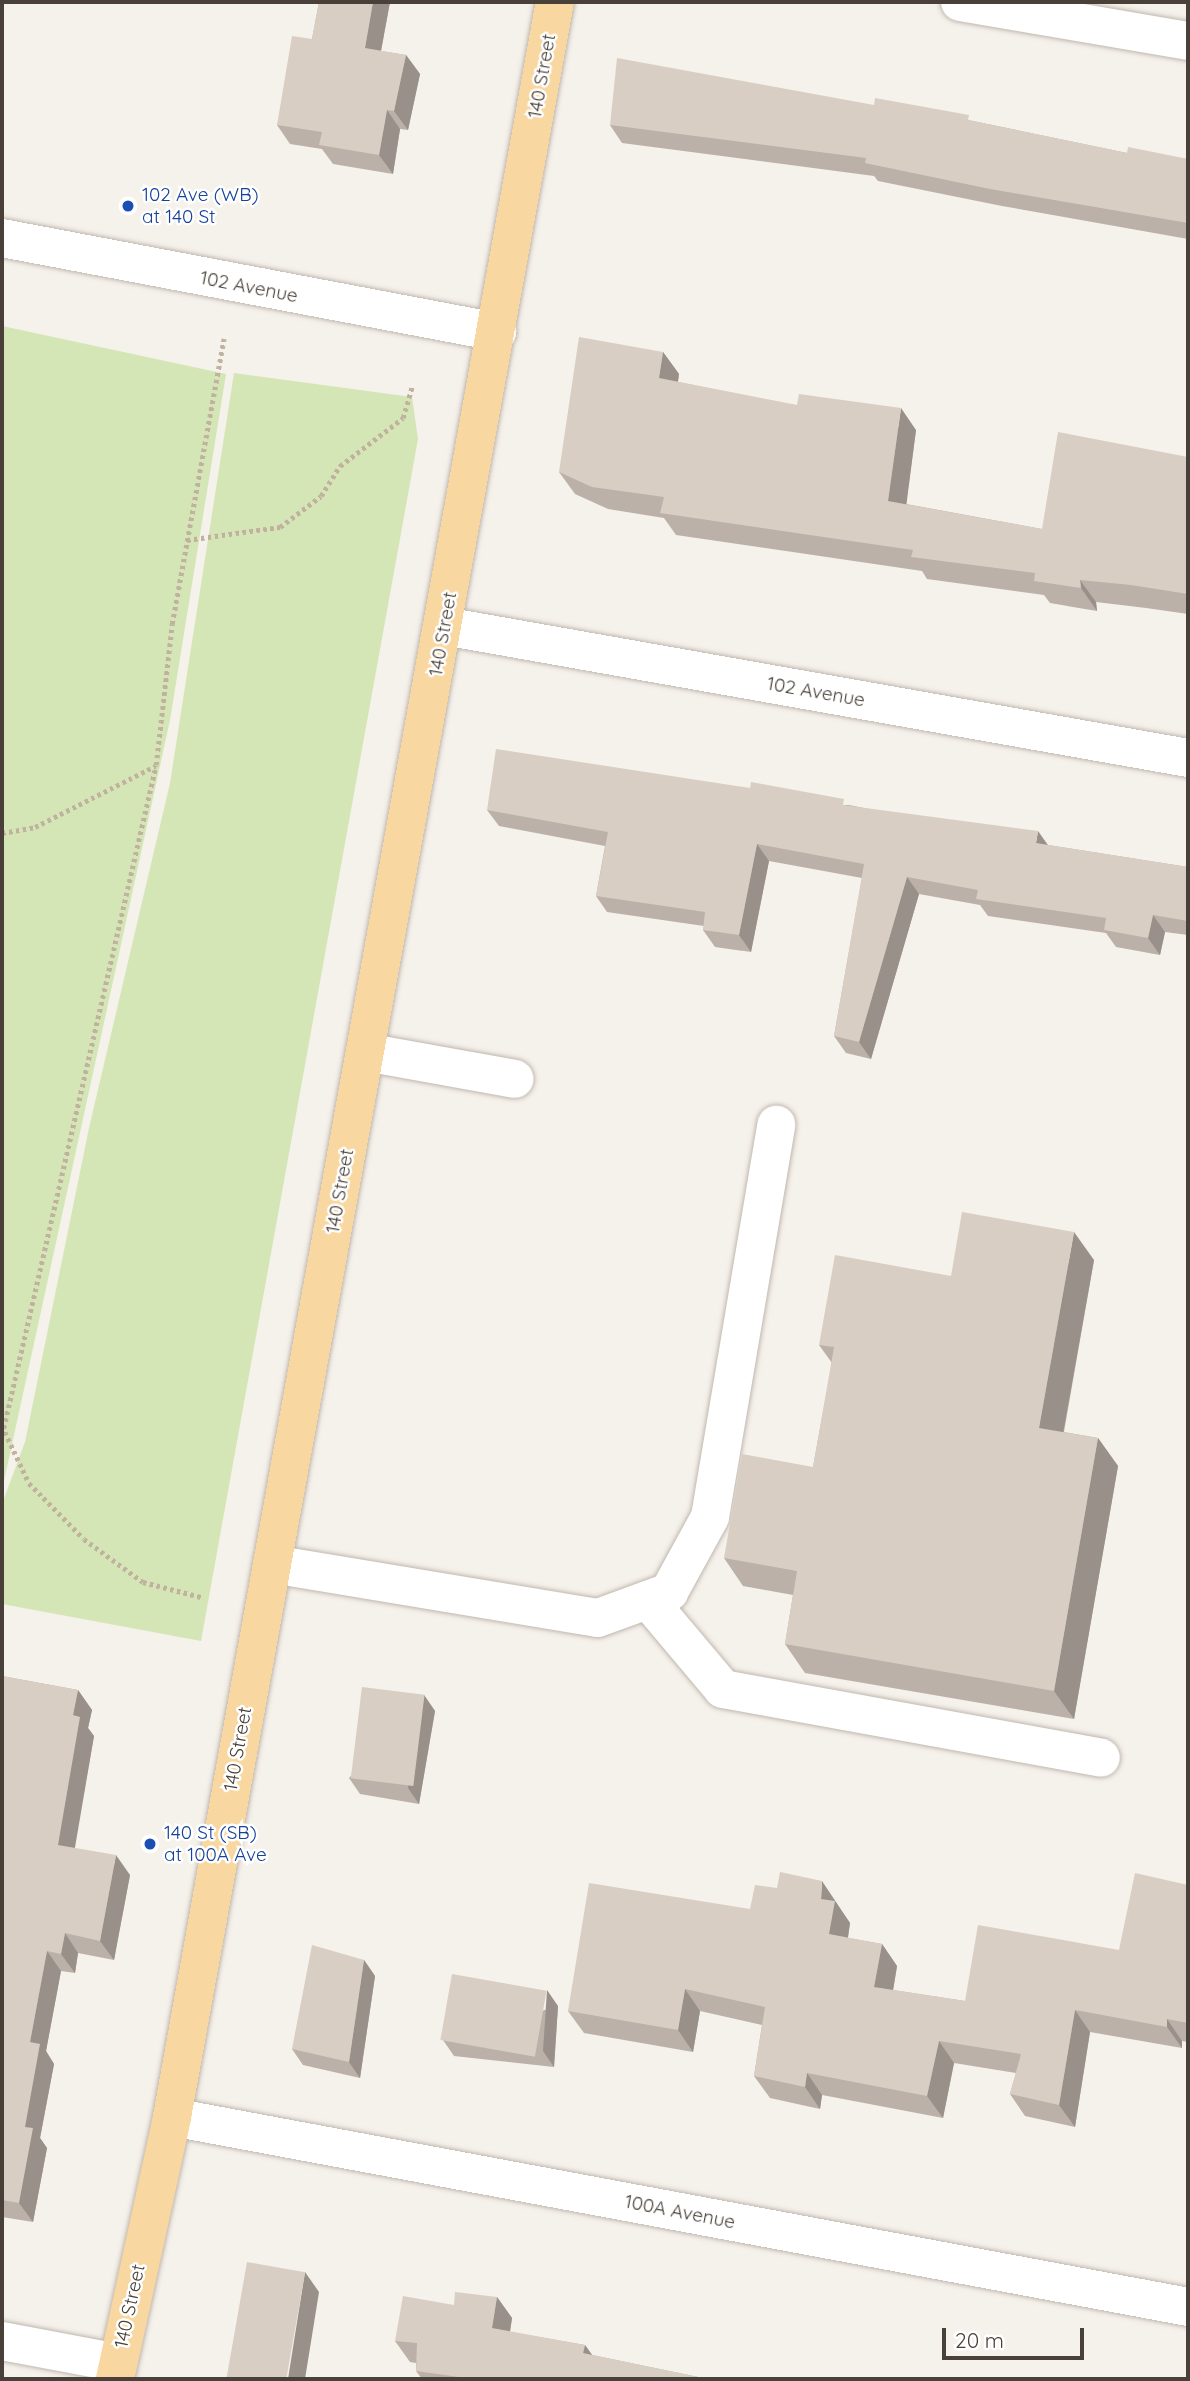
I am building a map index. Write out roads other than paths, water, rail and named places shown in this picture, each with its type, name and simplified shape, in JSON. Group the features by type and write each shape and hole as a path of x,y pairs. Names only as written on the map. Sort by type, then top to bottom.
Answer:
{"main road":[{"name":"140 Street","path":"116,2371 172,2117 555,2"}],"street":[{"path":"960,2 1188,41"},
{"name":"102 Avenue","path":"2,237 497,332"},
{"name":"102 Avenue","path":"444,626 1188,758"},
{"path":"365,1052 515,1079"},
{"path":"272,1564 598,1618 669,1592 710,1517 776,1125"},
{"path":"648,1600 723,1689 1101,1759"},
{"name":"100A Avenue","path":"172,2117 1188,2307"},
{"path":"2,2341 116,2371"}],"place":[{"name":"102 Ave (WB) at 140 St","path":"128,206"},
{"name":"140 St (SB) at 100A Ave","path":"150,1844"}]}
